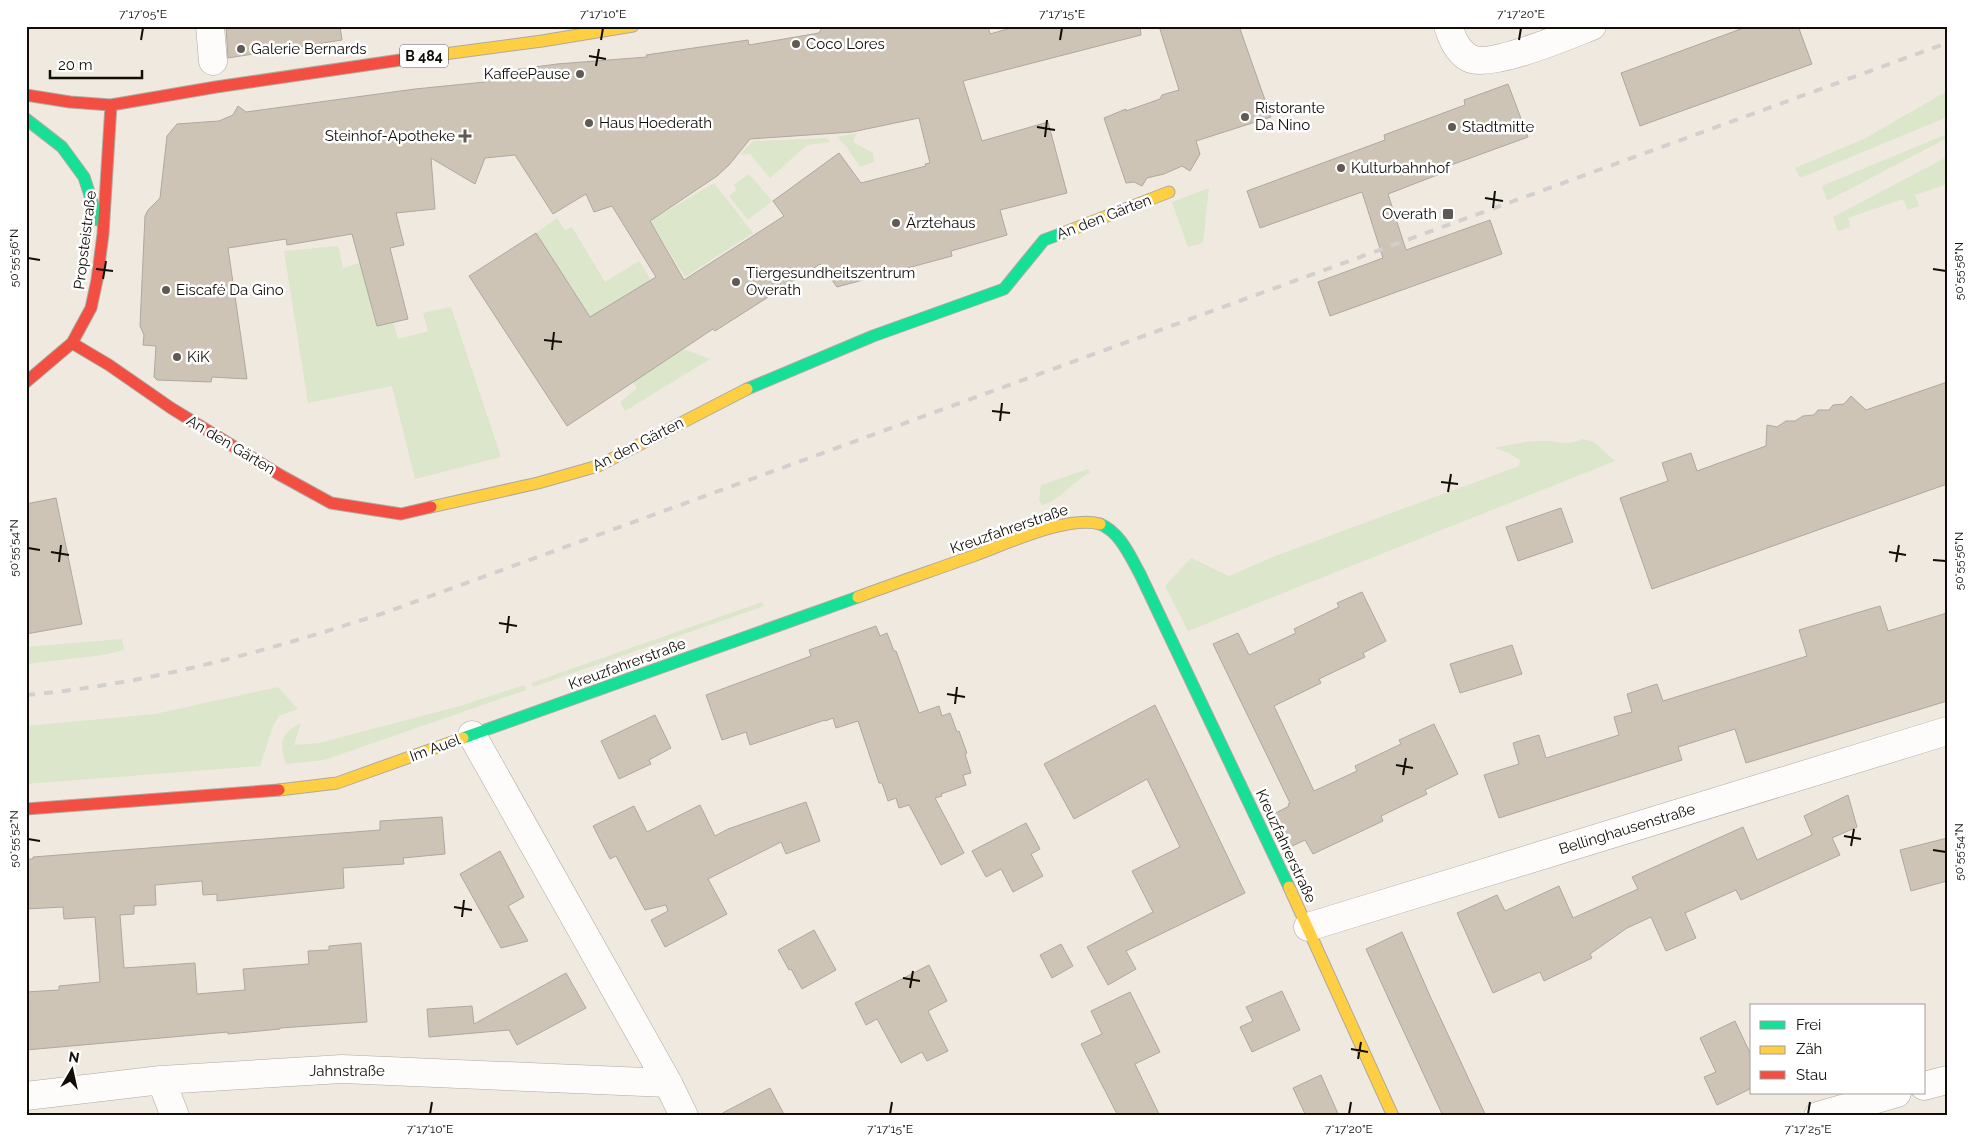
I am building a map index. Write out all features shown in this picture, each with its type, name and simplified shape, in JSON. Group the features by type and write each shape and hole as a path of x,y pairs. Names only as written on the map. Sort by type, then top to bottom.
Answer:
{"street":[{"path":"210,26 213,61"},
{"name":"B 484","path":"26,95 70,102 111,105 460,50 542,41 633,26"},
{"path":"1448,26 1454,44 1470,59 1491,60 1511,55 1592,26"},
{"name":"Propsteistraße","path":"26,382 72,343 91,308 97,280 102,234 111,105"},
{"path":"26,119 62,147 84,177 102,234"},
{"name":"An den Gärten","path":"72,343 109,365 171,408 280,475 331,503 401,514 532,484 598,466 736,394 873,336 1004,288 1044,240 1169,192"},
{"name":"Kreuzfahrerstraße","path":"472,735 1042,531 1084,520 1099,523 1111,529 1126,548 1308,927 1393,1116"},
{"name":"Bellinghausenstraße","path":"1308,927 1947,731"},
{"name":"Im Auel","path":"26,809 275,790 337,783 472,735 668,1083 684,1116"},
{"name":"Jahnstraße","path":"26,1096 161,1080 342,1069 668,1083"},
{"path":"161,1080 176,1116"},
{"path":"1926,1085 1947,1080"},
{"path":"1818,1116 1894,1094"}],"green space":[{"path":"1947,91 1947,117 1800,178 1795,168 1864,139"},
{"path":"857,133 853,142 873,153 874,162 860,167 846,146 837,137"},
{"path":"1947,134 1947,138 1827,201 1822,186"},
{"path":"827,138 830,142 807,145 770,178 750,154 739,155 753,141"},
{"path":"1947,157 1947,184 1915,195 1919,206 1908,210 1903,199 1848,218 1850,227 1838,231 1833,217"},
{"path":"749,174 772,201 748,220 729,196 737,190 734,185"},
{"path":"714,183 753,233 685,277 650,221"},
{"path":"1209,188 1203,243 1188,247 1172,202"},
{"path":"557,218 565,230 572,227 605,282 639,261 651,280 618,300 644,343 654,368 683,349 710,359 625,411 620,402 637,388 536,233"},
{"path":"338,246 343,268 360,263 377,325 393,322 398,339 428,331 423,313 451,307 501,457 415,479 392,386 308,403 284,251"},
{"path":"1583,439 1594,442 1615,461 1188,631 1165,586 1191,558 1229,576 1275,556 1519,466 1520,460 1509,453 1495,448 1528,442 1568,443"},
{"path":"1088,469 1090,473 1049,503 1042,505 1039,500 1041,485"},
{"path":"762,602 764,606 533,687 531,683"},
{"path":"122,639 124,650 103,655 26,664 26,647"},
{"path":"524,685 526,690 324,760 286,764 282,750 283,739 289,731 301,723 294,745 319,743 460,706"},
{"path":"278,687 298,709 279,716 273,726 260,766 26,784 26,726 155,714"}],"building":[{"path":"226,26 340,26 342,40 228,58"},
{"path":"823,26 988,26 990,34 1018,26 1140,26 1141,35 963,81 982,141 1048,122 1067,193 1000,210 1007,235 951,251 952,256 837,287 820,264 715,331 713,329 567,426 469,276 536,233 590,317 656,277 612,206 594,212 586,194 553,214 515,155 485,158 475,184 431,158 435,209 396,213 404,245 390,248 408,319 377,326 352,234 287,245 286,239 228,248 247,379 212,377 211,382 157,380 154,377 156,346 143,345 144,335 140,326 145,216 148,210 160,198 167,136 177,124 219,121 233,115 238,106 246,112 415,89 485,82 483,74 557,64 647,57 646,55 748,40 749,45 819,33","holes":["919,118 930,163 925,164 926,166 861,183 839,153 773,201 784,216 684,280 650,221 717,176 729,165 750,139 852,132"]},
{"path":"1159,26 1239,26 1271,117 1196,141 1200,154 1190,171 1182,166 1164,174 1147,178 1142,186 1134,182 1126,183 1104,118 1160,99 1162,95 1179,90"},
{"path":"1749,26 1798,26 1812,64 1640,126 1621,73"},
{"path":"1508,84 1528,137 1443,168 1445,172 1388,194 1406,250 1490,220 1502,254 1330,316 1318,282 1383,258 1362,192 1260,228 1247,191 1385,140 1384,135 1465,105 1464,100"},
{"path":"1947,382 1947,484 1652,589 1620,498 1668,481 1662,463 1691,453 1697,471 1766,446 1767,425 1777,427 1786,421 1795,421 1803,416 1814,415 1818,410 1829,410 1833,405 1844,404 1851,396 1866,410"},
{"path":"56,498 82,624 26,634 26,504"},
{"path":"1561,508 1573,542 1518,561 1506,527"},
{"path":"1362,592 1386,641 1363,653 1365,657 1319,679 1321,683 1274,706 1314,791 1357,771 1355,766 1401,744 1399,740 1434,724 1458,774 1425,790 1427,794 1381,816 1383,821 1313,854 1305,840 1288,848 1272,815 1289,806 1288,804 1290,803 1213,644 1238,633 1249,655 1296,633 1294,629 1339,607 1337,603"},
{"path":"1880,606 1888,631 1947,613 1947,701 1746,763 1735,729 1678,747 1682,760 1499,818 1484,775 1519,764 1513,743 1539,735 1546,758 1619,735 1614,717 1632,712 1627,694 1657,684 1663,701 1807,656 1799,630"},
{"path":"876,626 880,636 887,633 894,651 896,651 919,713 939,706 942,716 950,713 967,753 965,754 971,773 963,775 966,785 935,798 964,853 941,865 909,805 899,808 896,798 888,801 882,783 879,783 858,721 836,728 833,718 750,745 746,732 722,740 706,695 811,656 809,650"},
{"path":"1512,645 1522,674 1460,693 1450,664"},
{"path":"1155,705 1245,893 1126,951 1136,969 1108,985 1087,947 1153,912 1132,871 1180,847 1147,779 1074,819 1044,764"},
{"path":"655,715 671,748 649,760 651,764 619,779 601,741"},
{"path":"1848,795 1857,827 1832,838 1840,855 1741,900 1736,890 1685,913 1696,938 1666,951 1651,917 1627,928 1590,954 1592,958 1544,981 1540,972 1493,993 1457,913 1497,895 1505,911 1559,886 1573,918 1638,889 1632,877 1743,827 1757,860 1812,835 1804,816"},
{"path":"806,802 820,841 786,854 781,842 708,879 727,914 665,947 651,920 668,911 666,905 645,910 616,856 610,859 593,826 634,806 647,832 700,805 715,836 728,829"},
{"path":"442,817 445,854 403,858 404,864 343,868 344,888 217,901 217,894 203,895 202,881 155,885 156,905 134,906 134,914 120,915 124,968 195,963 197,994 245,990 243,969 309,964 308,951 329,950 329,946 361,943 367,1022 26,1050 26,992 59,990 59,986 100,982 95,917 64,919 63,907 26,909 26,859 380,830 380,821"},
{"path":"1026,823 1040,849 1031,854 1043,876 1013,892 1001,869 986,877 972,851"},
{"path":"1947,838 1947,881 1911,891 1900,850"},
{"path":"500,851 524,897 508,906 528,941 501,948 460,874"},
{"path":"814,930 836,970 802,989 778,950"},
{"path":"1402,932 1486,1116 1443,1116 1391,1004 1366,949"},
{"path":"1061,944 1073,966 1052,978 1040,955"},
{"path":"929,965 947,1001 928,1011 948,1051 927,1061 922,1052 901,1063 877,1019 866,1025 855,1003"},
{"path":"566,973 586,1008 517,1045 509,1030 429,1037 427,1009 472,1006 474,1024"},
{"path":"1282,991 1300,1030 1252,1052 1240,1027 1253,1021 1246,1007"},
{"path":"1130,992 1160,1052 1135,1064 1160,1116 1118,1116 1081,1044 1102,1034 1091,1011"},
{"path":"1735,1021 1750,1053 1750,1089 1717,1105 1704,1077 1716,1072 1700,1038"},
{"path":"1321,1075 1339,1116 1306,1116 1293,1088"},
{"path":"770,1088 785,1116 717,1116"}],"railway":[{"path":"26,695 118,683 208,664 252,653 384,613 1947,43"}],"traffic: fast":[{"path":"26,119 62,147 84,177 98,220"},
{"path":"747,389 873,336 1004,289 1044,240 1063,233"},
{"path":"1100,524 1119,539 1140,574 1289,887"},
{"path":"463,738 858,597"}],"traffic: slow":[{"path":"414,58 542,41 633,26"},
{"path":"1063,233 1169,192"},
{"path":"431,507 538,483 598,466 747,389"},
{"path":"858,597 1036,532 1086,522 1100,524"},
{"path":"279,790 337,783 463,738"},
{"path":"1289,887 1393,1116"}],"traffic: jam":[{"path":"26,95 70,102 111,105 216,87 414,58"},
{"path":"26,382 72,343 91,308 103,234 111,105"},
{"path":"72,343 109,365 171,408 280,475 331,503 401,514 431,507"},
{"path":"26,809 279,790"}],"place":[{"name":"Coco Lores","path":"796,44"},
{"name":"Galerie Bernards","path":"241,49"},
{"name":"KaffeePause","path":"580,74"},
{"name":"Ristorante Da Nino","path":"1245,117"},
{"name":"Haus Hoederath","path":"589,123"},
{"name":"Stadtmitte","path":"1452,127"},
{"name":"Steinhof-Apotheke","path":"465,136"},
{"name":"Kulturbahnhof","path":"1341,168"},
{"name":"Overath","path":"1448,214"},
{"name":"Ärztehaus","path":"896,223"},
{"name":"Tiergesundheitszentrum Overath","path":"736,282"},
{"name":"Eiscafé Da Gino","path":"166,290"},
{"name":"KiK","path":"177,357"}]}
